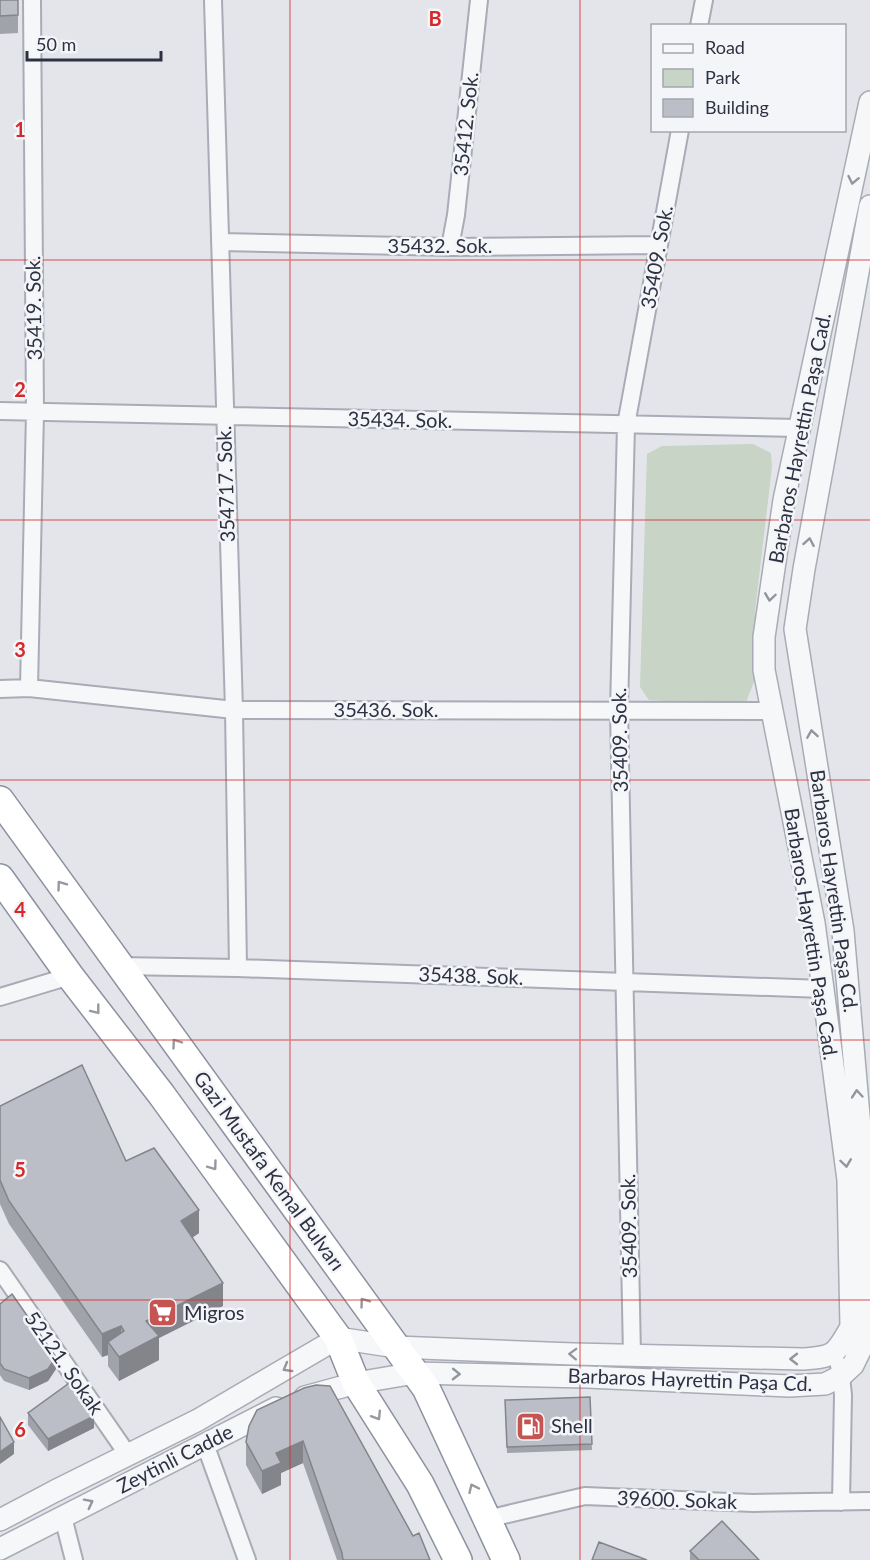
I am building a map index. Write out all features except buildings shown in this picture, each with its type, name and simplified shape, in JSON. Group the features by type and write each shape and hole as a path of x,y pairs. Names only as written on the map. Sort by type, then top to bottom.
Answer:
{"highway":[{"name":"Gazi Mustafa Kemal Bulvarı","path":"0,800 426,1388 506,1560"},
{"path":"0,878 70,976 161,1094 338,1338 356,1383 420,1484 458,1560"}],"street":[{"name":"35419. Sok.","path":"29,688 35,412 32,0"},
{"name":"354717. Sok.","path":"213,0 234,710 238,968"},
{"name":"35412. Sok.","path":"450,247 456,215 479,0"},
{"path":"699,24 704,0"},
{"name":"Barbaros Hayrettin Paşa Cad.","path":"836,1353 851,1327 848,1180 814,923 764,670 764,637 784,500 870,102"},
{"name":"35409. Sok.","path":"632,1355 619,710 626,425 680,132"},
{"name":"Barbaros Hayrettin Paşa Cd.","path":"356,1383 415,1373 587,1377 789,1386 825,1384 841,1376 853,1365 867,1336 866,1197 843,931 795,629 870,206"},
{"name":"35432. Sok.","path":"220,242 450,247 659,245"},
{"name":"35434. Sok.","path":"0,411 799,428"},
{"name":"35436. Sok.","path":"0,689 29,688 234,710 772,711"},
{"name":"35438. Sok.","path":"119,966 238,968 823,989"},
{"path":"0,997 70,976"},
{"name":"52121. Sokak","path":"0,1270 128,1455"},
{"path":"338,1338 396,1347 632,1355 803,1359 821,1358 836,1353 843,1395 841,1502"},
{"name":"Zeytinli Cadde","path":"0,1520 198,1420 338,1338"},
{"name":"Zeytinli Cadde","path":"0,1549 285,1403 356,1383"},
{"path":"205,1444 247,1560"},
{"name":"39600. Sokak","path":"487,1520 585,1496 753,1503 870,1501"},
{"path":"63,1517 74,1560"}],"green space":[{"path":"753,444 771,453 772,467 755,611 755,679 745,705 649,700 640,687 647,454 662,446"}],"place":[{"name":"Migros","path":"163,1313"},
{"name":"Shell","path":"530,1426"}]}
